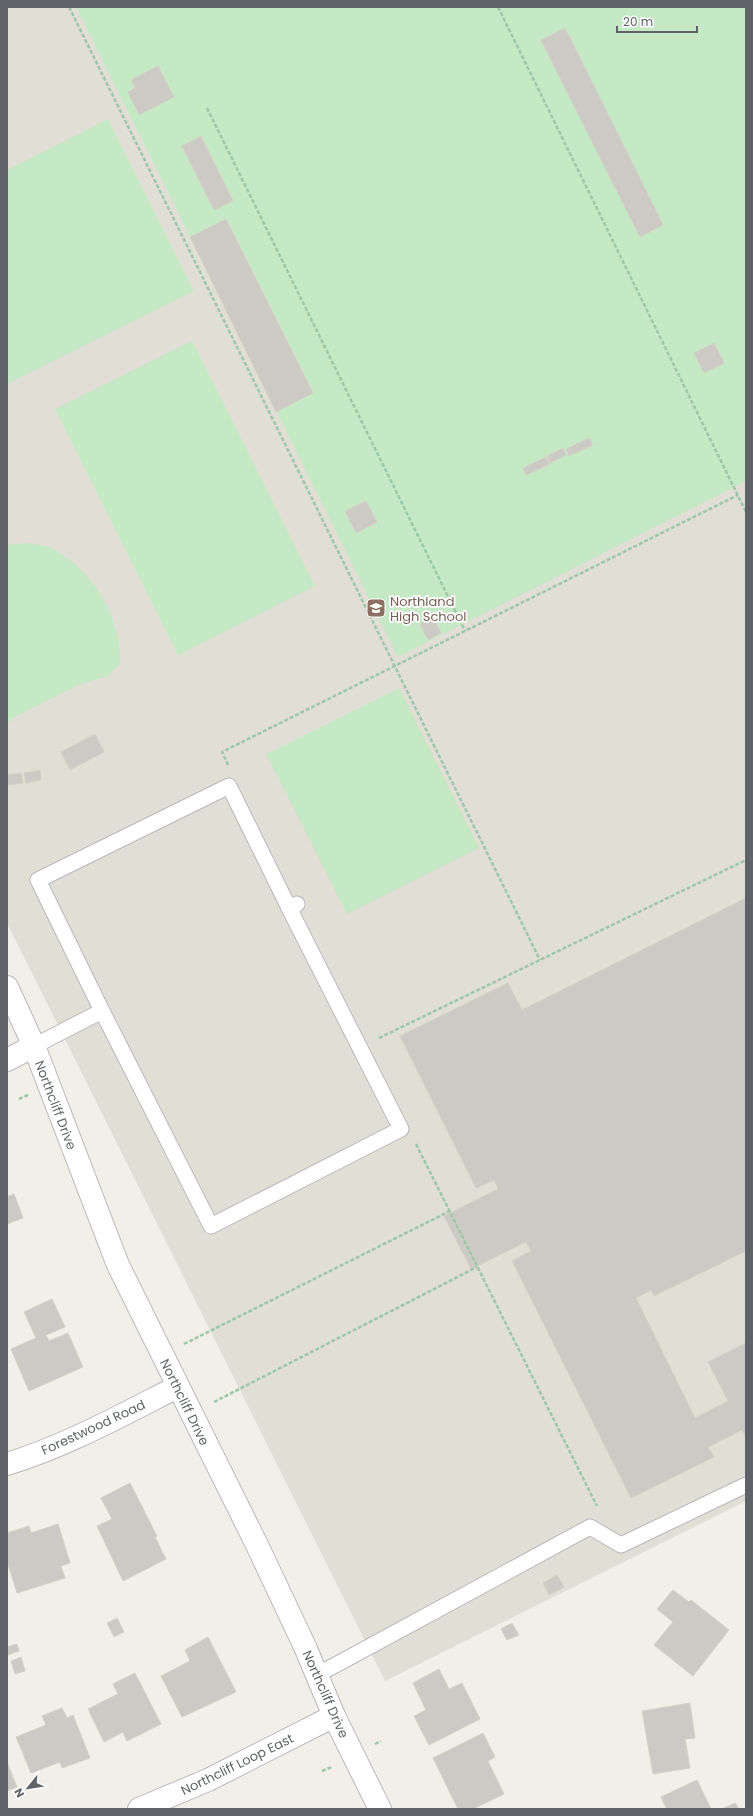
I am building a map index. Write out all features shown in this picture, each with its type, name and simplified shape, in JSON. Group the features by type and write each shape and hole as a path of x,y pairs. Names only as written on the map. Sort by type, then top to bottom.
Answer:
{"street":[{"name":"Northcliff Drive","path":"7,987 34,1046 118,1265 190,1414 257,1545 317,1675 334,1716 380,1809"},
{"path":"7,1060 34,1046"},
{"name":"Forestwood Road","path":"7,1464 29,1457 73,1439 177,1387"},
{"name":"Northcliff Loop East","path":"139,1809 208,1780 334,1716"}],"lane":[{"path":"228,786 293,906 360,1048 401,1129 211,1226 102,1011 38,880 228,786"},
{"path":"34,1046 102,1011"},
{"path":"317,1675 590,1527 621,1546 746,1485"}],"path":[{"path":"69,7 540,960"},
{"path":"498,7 746,512"},
{"path":"207,108 465,631"},
{"path":"228,766 222,752 738,495"},
{"path":"360,1048 746,860"},
{"path":"415,1141 597,1506"},
{"path":"162,1355 450,1211"},
{"path":"190,1414 478,1267"}],"shaded area":[{"name":"Northland High School","path":"7,7 604,7 746,292 746,1501 385,1681 7,923"}],"green space":[{"path":"76,7 746,7 746,481 398,657"},
{"path":"108,119 194,291 7,384 7,170"},
{"path":"192,341 315,586 178,655 55,409"},
{"path":"27,543 53,549 81,570 92,583 110,613 116,630 120,664 108,676 79,685 13,718 7,724 7,545"},
{"path":"399,688 479,848 347,914 266,754"}],"building":[{"path":"565,28 663,225 640,237 541,40"},
{"path":"158,66 174,97 139,115 128,92 135,88 131,80"},
{"path":"201,136 233,201 214,210 182,146"},
{"path":"226,219 313,393 276,412 190,237"},
{"path":"714,343 724,363 704,373 694,353"},
{"path":"589,438 593,445 569,456 566,449"},
{"path":"563,448 566,455 550,463 547,456"},
{"path":"546,457 550,464 526,475 523,468"},
{"path":"366,501 377,522 356,533 345,511"},
{"path":"433,617 441,633 428,640 420,624"},
{"path":"95,734 104,752 70,770 61,752"},
{"path":"40,770 41,780 26,783 24,773"},
{"path":"21,773 23,783 8,785 7,775"},
{"path":"746,898 746,1251 654,1296 651,1290 636,1298 695,1418 728,1401 708,1362 746,1343 746,1438 742,1430 708,1447 714,1457 631,1498 512,1261 531,1251 526,1242 471,1269 444,1216 498,1189 494,1180 476,1188 400,1036 508,983 522,1010"},
{"path":"14,1194 23,1218 7,1224 7,1197"},
{"path":"52,1299 65,1327 46,1335 49,1341 68,1333 83,1367 29,1391 11,1349 36,1338 24,1312"},
{"path":"130,1483 157,1536 155,1537 166,1559 123,1581 97,1526 112,1519 101,1498"},
{"path":"58,1524 70,1563 61,1566 65,1578 17,1593 7,1561 7,1533 29,1526 31,1533"},
{"path":"557,1575 564,1587 549,1595 543,1583"},
{"path":"673,1590 689,1602 691,1600 729,1630 693,1676 654,1645 673,1622 657,1609"},
{"path":"117,1618 124,1632 114,1637 107,1623"},
{"path":"512,1623 519,1635 507,1640 501,1629"},
{"path":"208,1637 236,1692 182,1717 161,1676 190,1661 185,1650"},
{"path":"17,1644 19,1651 8,1655 7,1647"},
{"path":"21,1657 25,1671 15,1674 11,1661"},
{"path":"439,1669 449,1689 462,1683 480,1719 429,1745 414,1716 426,1710 413,1683"},
{"path":"135,1673 161,1724 127,1741 123,1732 104,1742 88,1709 118,1694 113,1684"},
{"path":"690,1703 695,1738 685,1739 690,1768 653,1774 642,1711"},
{"path":"62,1708 67,1718 73,1715 90,1758 62,1768 60,1762 31,1773 16,1737 46,1725 42,1716"},
{"path":"483,1733 495,1757 488,1761 504,1794 473,1809 458,1809 433,1758"},
{"path":"7,1762 17,1787 7,1791"},
{"path":"697,1780 711,1809 667,1809 661,1797"},
{"path":"735,1803 739,1809 722,1809"}],"place":[{"name":"Northland High School","path":"376,608"}]}
